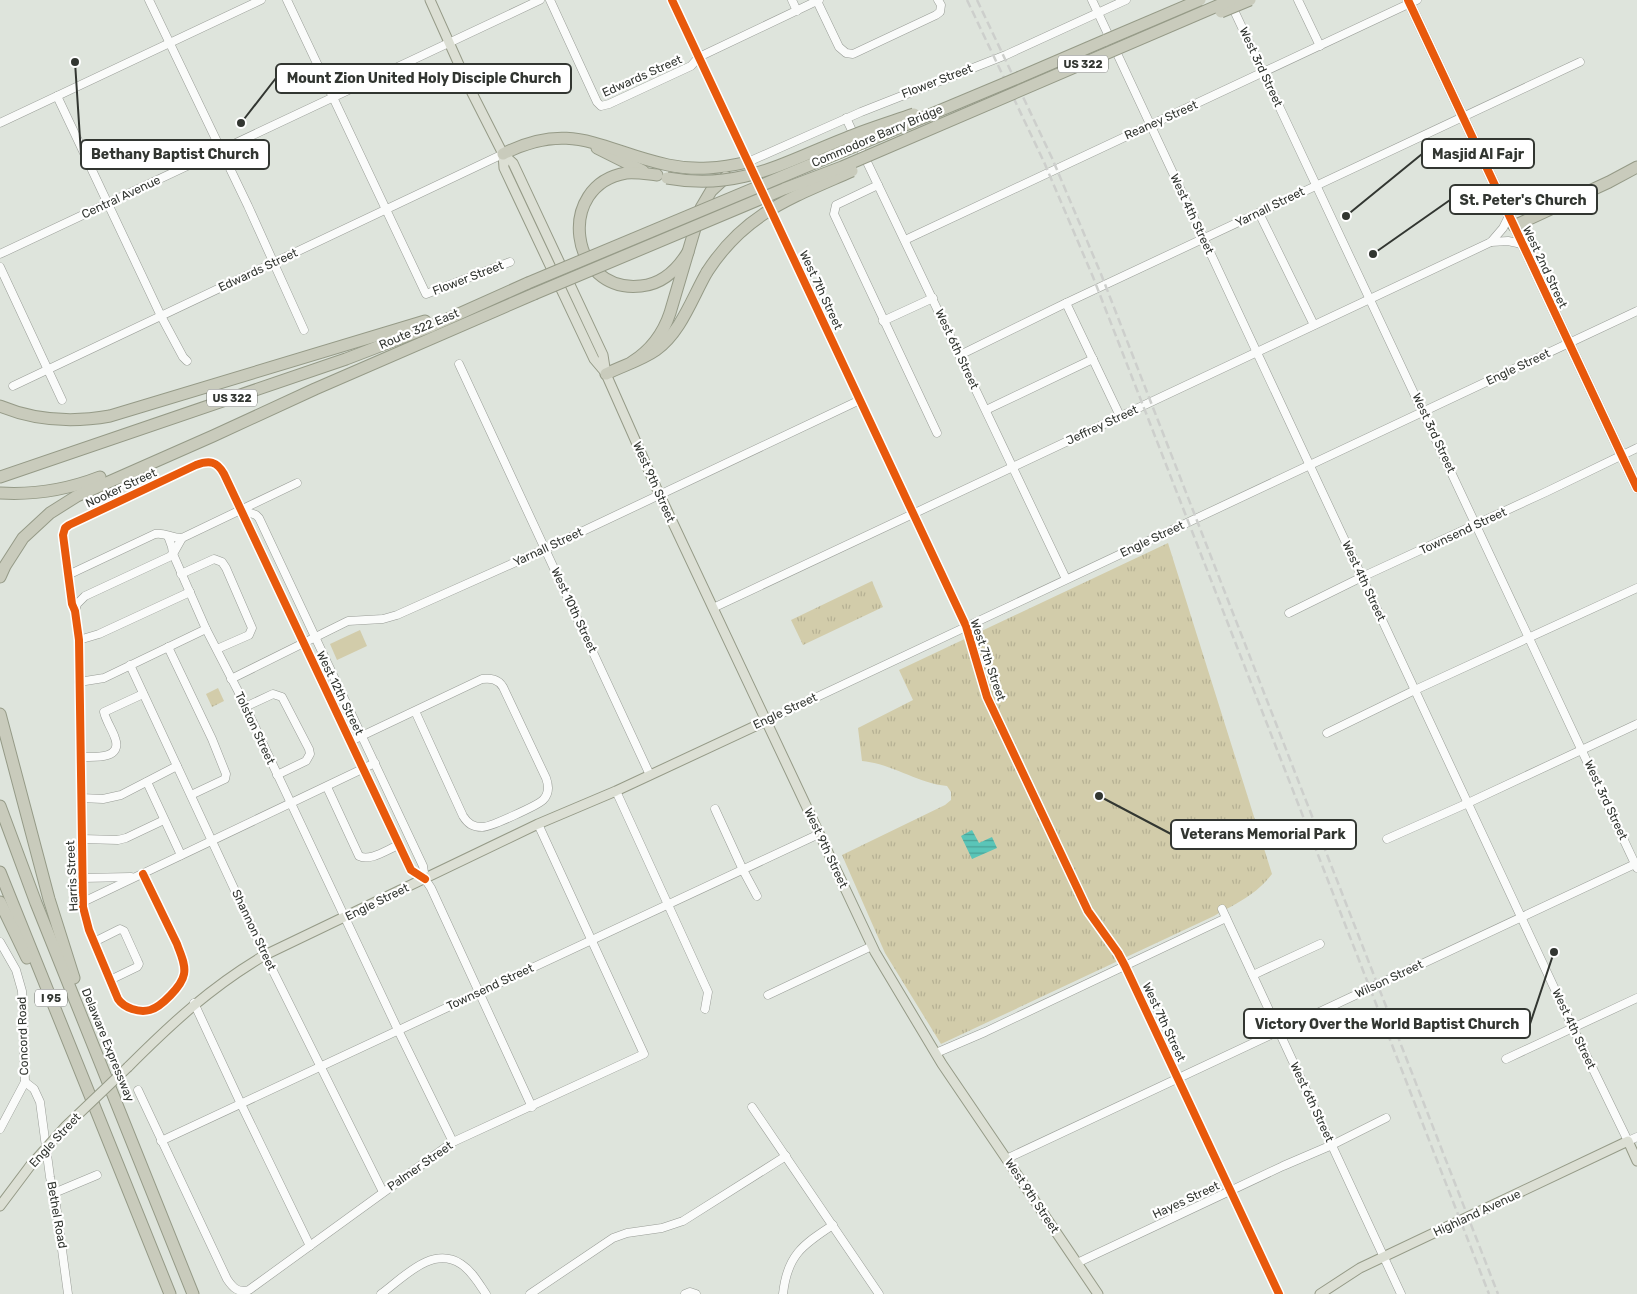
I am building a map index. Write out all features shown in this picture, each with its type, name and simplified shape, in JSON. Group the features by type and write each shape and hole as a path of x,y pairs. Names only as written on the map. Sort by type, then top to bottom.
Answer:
{"highway":[{"path":"1106,40 1182,0"},
{"name":"Commodore Barry Bridge","path":"461,311 1200,0"},
{"name":"Commodore Barry Bridge","path":"534,294 784,189 842,167 1230,0"},
{"path":"1153,34 1212,16 1250,0"},
{"path":"688,252 677,268 666,278 653,284 638,287 623,286 609,281 592,267 584,254 579,240 578,225 582,211 593,192 611,178 625,174 640,173 689,181 711,182 734,180 755,175 854,135 1020,77"},
{"path":"606,374 656,350 672,335 720,252 736,234 755,219 776,205 859,168 1014,93"},
{"path":"575,138 639,169 662,176"},
{"path":"503,154 544,139 575,138 599,143 679,167 714,168 748,162"},
{"path":"632,362 650,348 664,329 701,208 707,196 721,180 748,162"},
{"path":"1511,221 1609,182 1637,167"},
{"name":"Route 322 East","path":"315,389 534,294"},
{"path":"0,406 27,416 53,420 80,421 110,416 439,316 461,311"},
{"name":"US 322","path":"0,477 346,359 432,326 461,311"},
{"path":"0,493 27,493 85,483 296,394 315,389"},
{"name":"US 322","path":"0,577 23,538 62,504 112,479 213,436 315,389"},
{"path":"0,714 64,952 99,1058"},
{"name":"Delaware Expressway","path":"0,806 36,903 193,1294"},
{"name":"I 95","path":"0,872 170,1294"},
{"path":"0,902 30,965 63,1048 102,1124"}],"main road":[{"name":"West 9th Street","path":"430,0 469,87 503,154 513,164 603,354 606,374 659,495 872,946 936,1053 1098,1294"},
{"name":"West 2nd Street","path":"1411,1 1462,117 1637,488"},
{"name":"Engle Street","path":"0,1206 30,1166 66,1126 194,1003 231,976 265,955 538,824 616,791 766,720"},
{"name":"West 4th Street","path":"1628,1142 1637,1160"},
{"name":"Highland Avenue","path":"1320,1294 1354,1271 1384,1256 1628,1142"}],"street":[{"path":"149,0 304,330"},
{"path":"0,123 261,0"},
{"path":"287,0 386,210"},
{"name":"Central Avenue","path":"0,254 540,0"},
{"name":"Edwards Street","path":"550,0 597,102 601,106 691,66 699,57 818,1"},
{"name":"West 7th Street","path":"672,0 966,626 987,697 1088,911 1125,966 1279,1294"},
{"path":"792,0 797,11"},
{"name":"West 4th Street","path":"1092,0 1628,1142"},
{"name":"Flower Street","path":"748,162 846,118 1006,55 1126,0"},
{"name":"West 3rd Street","path":"1230,0 1636,865"},
{"path":"1298,0 1320,46"},
{"path":"818,1 839,47 846,53 853,54 930,19 940,12 939,3"},
{"name":"Reaney Street","path":"905,240 1150,124 1264,73 1411,1"},
{"name":"Yarnall Street","path":"960,354 1317,184 1580,62"},
{"path":"57,96 161,316 187,361"},
{"name":"West 6th Street","path":"846,118 1066,579"},
{"name":"Edwards Street","path":"13,386 503,154"},
{"path":"878,185 836,205 834,214 937,433"},
{"name":"Flower Street","path":"386,210 426,294 510,262"},
{"path":"1259,213 1314,325"},
{"path":"1491,242 1511,221"},
{"path":"1491,242 1508,241 1522,244"},
{"name":"Jeffrey Street","path":"712,608 1491,242"},
{"path":"0,267 62,400"},
{"path":"883,321 933,298"},
{"path":"1066,303 1120,416"},
{"name":"Engle Street","path":"766,720 1637,311"},
{"path":"986,410 1093,359"},
{"name":"West 10th Street","path":"460,364 650,775"},
{"name":"Yarnall Street","path":"232,679 348,621 383,619 397,615 545,549 860,400"},
{"name":"Townsend Street","path":"1289,613 1637,448"},
{"name":"Nooker Street","path":"75,611 70,592 63,535 66,528 203,462 214,462 221,467 242,510"},
{"path":"68,575 151,535 159,533 182,538 297,484"},
{"name":"West 12th Street","path":"242,510 259,518 423,866 425,879"},
{"name":"West 12th Street","path":"242,510 411,870 425,879 431,888 532,1107"},
{"name":"Tolston Street","path":"168,536 181,574 206,629 232,679 453,1142"},
{"path":"75,611 77,604 85,596 173,554 182,538"},
{"path":"181,574 214,559 222,562 226,568 252,628 249,635 217,649"},
{"path":"1327,733 1415,690 1637,588"},
{"path":"70,592 76,596 85,596"},
{"path":"79,640 99,634 190,592"},
{"name":"Harris Street","path":"75,611 79,640 83,902 89,930 120,1002 129,1008 144,1011 150,1010 161,1003 176,990 184,976 182,956 139,876"},
{"path":"79,682 104,678 206,629"},
{"path":"168,648 212,739 226,774 225,780 191,795"},
{"name":"Shannon Street","path":"130,665 265,955 383,1192"},
{"path":"351,741 482,679 493,679 499,682 503,688 546,778 548,784 547,793 539,804 487,827 474,826 469,823 463,816 415,711"},
{"path":"81,757 106,756 115,750 116,741 104,715 106,711 143,694"},
{"path":"245,707 273,694 282,697 309,749 310,754 306,761 277,774"},
{"path":"1387,838 1468,803 1637,724"},
{"path":"83,902 375,763"},
{"path":"81,798 103,799 114,797 177,766"},
{"path":"147,782 180,855"},
{"path":"327,786 359,856 370,858 399,845"},
{"path":"616,791 708,992 705,1009"},
{"path":"715,809 742,870 757,896"},
{"path":"82,839 118,840 164,820"},
{"path":"538,824 593,939"},
{"name":"Townsend Street","path":"161,1141 819,834"},
{"name":"Wilson Street","path":"1006,1159 1636,865"},
{"path":"82,878 139,876"},
{"name":"West 6th Street","path":"1222,909 1401,1294"},
{"path":"936,1053 986,1032 1226,918"},
{"path":"94,942 122,929 139,964 137,967 110,980"},
{"name":"Palmer Street","path":"161,1141 227,1279 233,1288 240,1291 249,1290 453,1142 644,1054 593,939"},
{"name":"Concord Road","path":"0,942 16,970 22,991 24,1082 0,1129"},
{"path":"1253,975 1320,944"},
{"path":"768,995 872,946"},
{"path":"1506,1059 1637,998"},
{"path":"194,1003 310,1246"},
{"name":"Bethel Road","path":"24,1082 34,1089 40,1102 68,1294"},
{"path":"138,1090 161,1141"},
{"path":"752,1107 879,1294"},
{"name":"Hayes Street","path":"1077,1263 1332,1145 1386,1118"},
{"name":"Highland Avenue","path":"1628,1142 1637,1137"},
{"path":"530,1294 613,1238 627,1233 662,1228 678,1223 786,1156"},
{"path":"54,1193 97,1174"},
{"path":"783,1294 785,1276 796,1254 810,1240 833,1225"},
{"path":"380,1294 423,1263 436,1258 449,1259 461,1264 486,1294"}],"green space":[{"path":"1168,543 1272,874 1253,893 1214,916 941,1044 885,953 842,855 945,805 951,800 951,792 947,786 862,761 858,728 913,700 899,670"},
{"path":"872,581 883,607 803,645 791,620"},
{"path":"360,630 367,646 337,660 330,644"},
{"path":"218,688 224,701 212,707 206,694"}],"water":[{"path":"972,830 979,843 992,837 997,848 972,859 961,836"}],"railway":[{"path":"967,0 1044,162 1093,277 1489,1294"},
{"path":"977,0 1052,158 1101,274 1498,1294"}],"cycle path":[{"path":"672,0 966,626 987,697 1088,911 1125,966 1279,1294"},
{"path":"1408,0 1637,488"},
{"path":"143,874 177,944 184,966 184,974 175,990 165,1000 155,1008 141,1011 128,1007 118,999 89,930 83,907 79,640 63,535 65,528 69,525 196,465 209,462 218,466 224,474 411,870 425,879"}],"place":[{"name":"Bethany Baptist Church","path":"75,62"},
{"name":"Mount Zion United Holy Disciple Church","path":"241,123"},
{"name":"Masjid Al Fajr","path":"1346,216"},
{"name":"St. Peter's Church","path":"1373,254"},
{"name":"Veterans Memorial Park","path":"1099,796"},
{"name":"Victory Over the World Baptist Church","path":"1554,952"}]}
